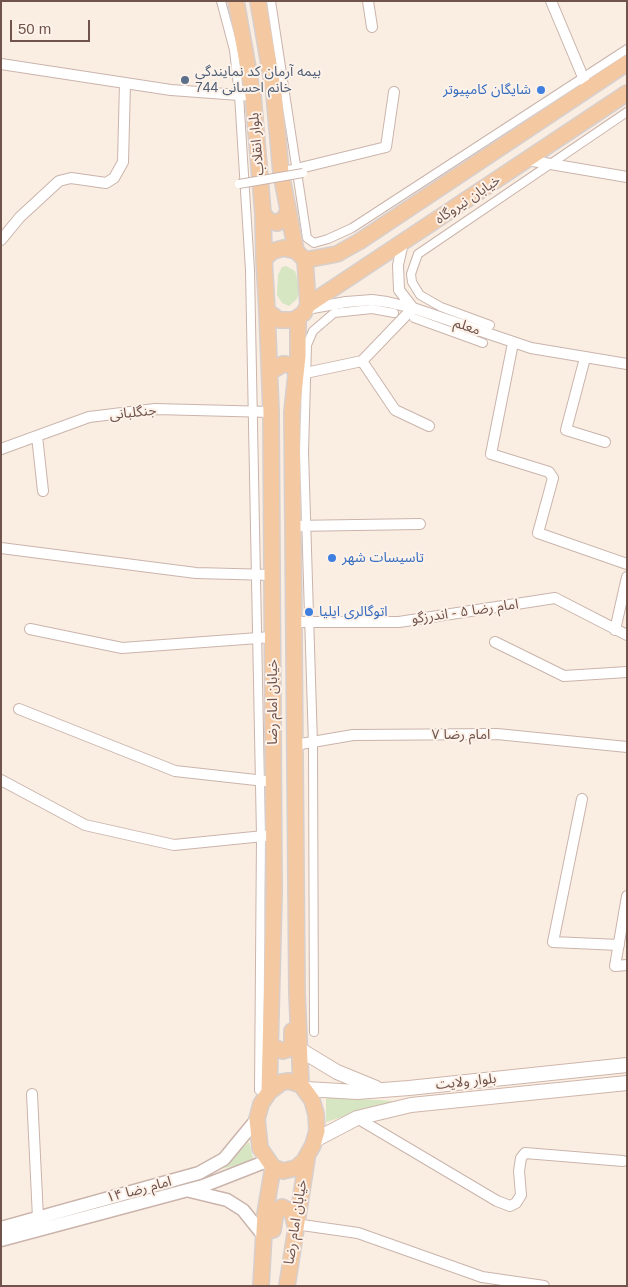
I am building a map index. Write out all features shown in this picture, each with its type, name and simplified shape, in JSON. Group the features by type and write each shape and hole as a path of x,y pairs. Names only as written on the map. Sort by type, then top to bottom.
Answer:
{"main road":[{"name":"بلوار انقلاب","path":"236,1 246,96 263,213 267,311"},
{"name":"بلوار انقلاب","path":"258,1 274,94 281,173 288,210 301,256 304,311"},
{"name":"خیابان نیروگاه","path":"264,259 278,249 284,248 301,256 337,254 360,241 585,84 627,63"},
{"name":"خیابان نیروگاه","path":"304,311 627,93"},
{"path":"263,213 268,220 277,223 285,218 288,210"},
{"path":"360,241 360,250 365,258 374,262"},
{"path":"267,311 275,318 284,321 294,320 304,311"},
{"name":"خیابان امام رضا","path":"264,1091 271,1046 265,638 272,575 271,412 267,311"},
{"name":"خیابان امام رضا","path":"303,1087 299,1049 297,993 295,745 301,622 300,526 292,412 299,372 304,311"},
{"path":"270,372 275,367 283,364 290,365 299,372"},
{"path":"271,1046 283,1051 289,1049 292,1044 292,1020 297,993"},
{"path":"299,1049 337,1072 384,1090"},
{"name":"بلوار ولایت","path":"303,1087 357,1092 627,1066"},
{"path":"289,1081 303,1087 316,1114 315,1140 307,1158 291,1170 282,1171 270,1164 258,1142 257,1119 264,1091 282,1082 289,1081"},
{"name":"بلوار ولایت","path":"315,1140 357,1118 411,1105 627,1082"},
{"path":"409,1088 404,1095 404,1100 411,1105"},
{"name":"خیابان امام رضا","path":"287,1286 295,1224 307,1158"},
{"name":"خیابان امام رضا","path":"261,1286 263,1235 270,1164"},
{"path":"261,1286 272,1257 276,1211 282,1207 292,1212 295,1224"}],"street":[{"path":"30,629 122,648 265,638 257,574 246,96 221,1"},
{"path":"271,1 300,172 307,238 317,243 352,228 585,84 627,49"},
{"path":"368,1 372,27"},
{"path":"551,1 585,84"},
{"path":"1,64 172,90 246,96"},
{"path":"1,240 20,217 59,181 71,178 106,183 114,178 122,162 125,83"},
{"path":"239,184 300,172 386,147 394,92"},
{"path":"490,325 441,307 420,295 412,282 414,261 418,254 627,112"},
{"path":"526,160 627,177"},
{"path":"281,173 300,172"},
{"path":"403,243 398,265 399,290 413,313 483,343"},
{"name":"معلم","path":"304,311 346,302 372,300 513,343 585,358 627,364"},
{"path":"394,313 372,309 328,316 313,331 299,372 362,362 413,313"},
{"path":"513,343 492,454 549,472 552,478 538,533 627,564"},
{"path":"585,358 566,430 605,442"},
{"path":"362,362 395,410 429,426"},
{"name":"جنگلبانی","path":"1,449 89,418 155,409 271,412"},
{"path":"37,436 43,491"},
{"path":"300,526 420,524"},
{"path":"1,548 196,572 272,575"},
{"path":"615,630 627,577"},
{"name":"امام رضا ۵ - اندرزگو","path":"301,622 399,622 556,598 627,635"},
{"path":"301,622 313,742 314,1032"},
{"path":"495,642 564,676 627,672"},
{"path":"20,709 175,771 267,781"},
{"name":"امام رضا ۷","path":"295,745 354,735 497,734 627,747"},
{"path":"1,780 85,825 174,845 268,836 264,1091"},
{"path":"582,798 553,942 619,945"},
{"path":"627,896 616,966 627,965"},
{"path":"32,1094 38,1218"},
{"path":"357,1118 497,1201 510,1206 516,1203 521,1195 519,1170 521,1158 526,1153 623,1161"},
{"name":"امام رضا ۱۴","path":"1,1228 199,1173 224,1159 257,1119"},
{"name":"امام رضا ۱۴","path":"1,1240 185,1190 270,1164"},
{"path":"185,1190 227,1200 243,1210 263,1235"},
{"path":"295,1224 358,1233 482,1277 544,1286"}],"green space":[{"path":"286,266 295,271 300,288 297,299 289,306 282,303 277,295 278,275 282,267"},
{"path":"326,1097 394,1101 326,1122"},
{"path":"249,1142 254,1161 221,1169"}],"place":[{"name":"بیمه آرمان کد نمایندگی 744 خانم احسانی","path":"185,80"},
{"name":"شایگان کامپیوتر","path":"541,90"},
{"name":"تاسیسات شهر","path":"332,558"},
{"name":"اتوگالری ایلیا","path":"309,612"}]}
